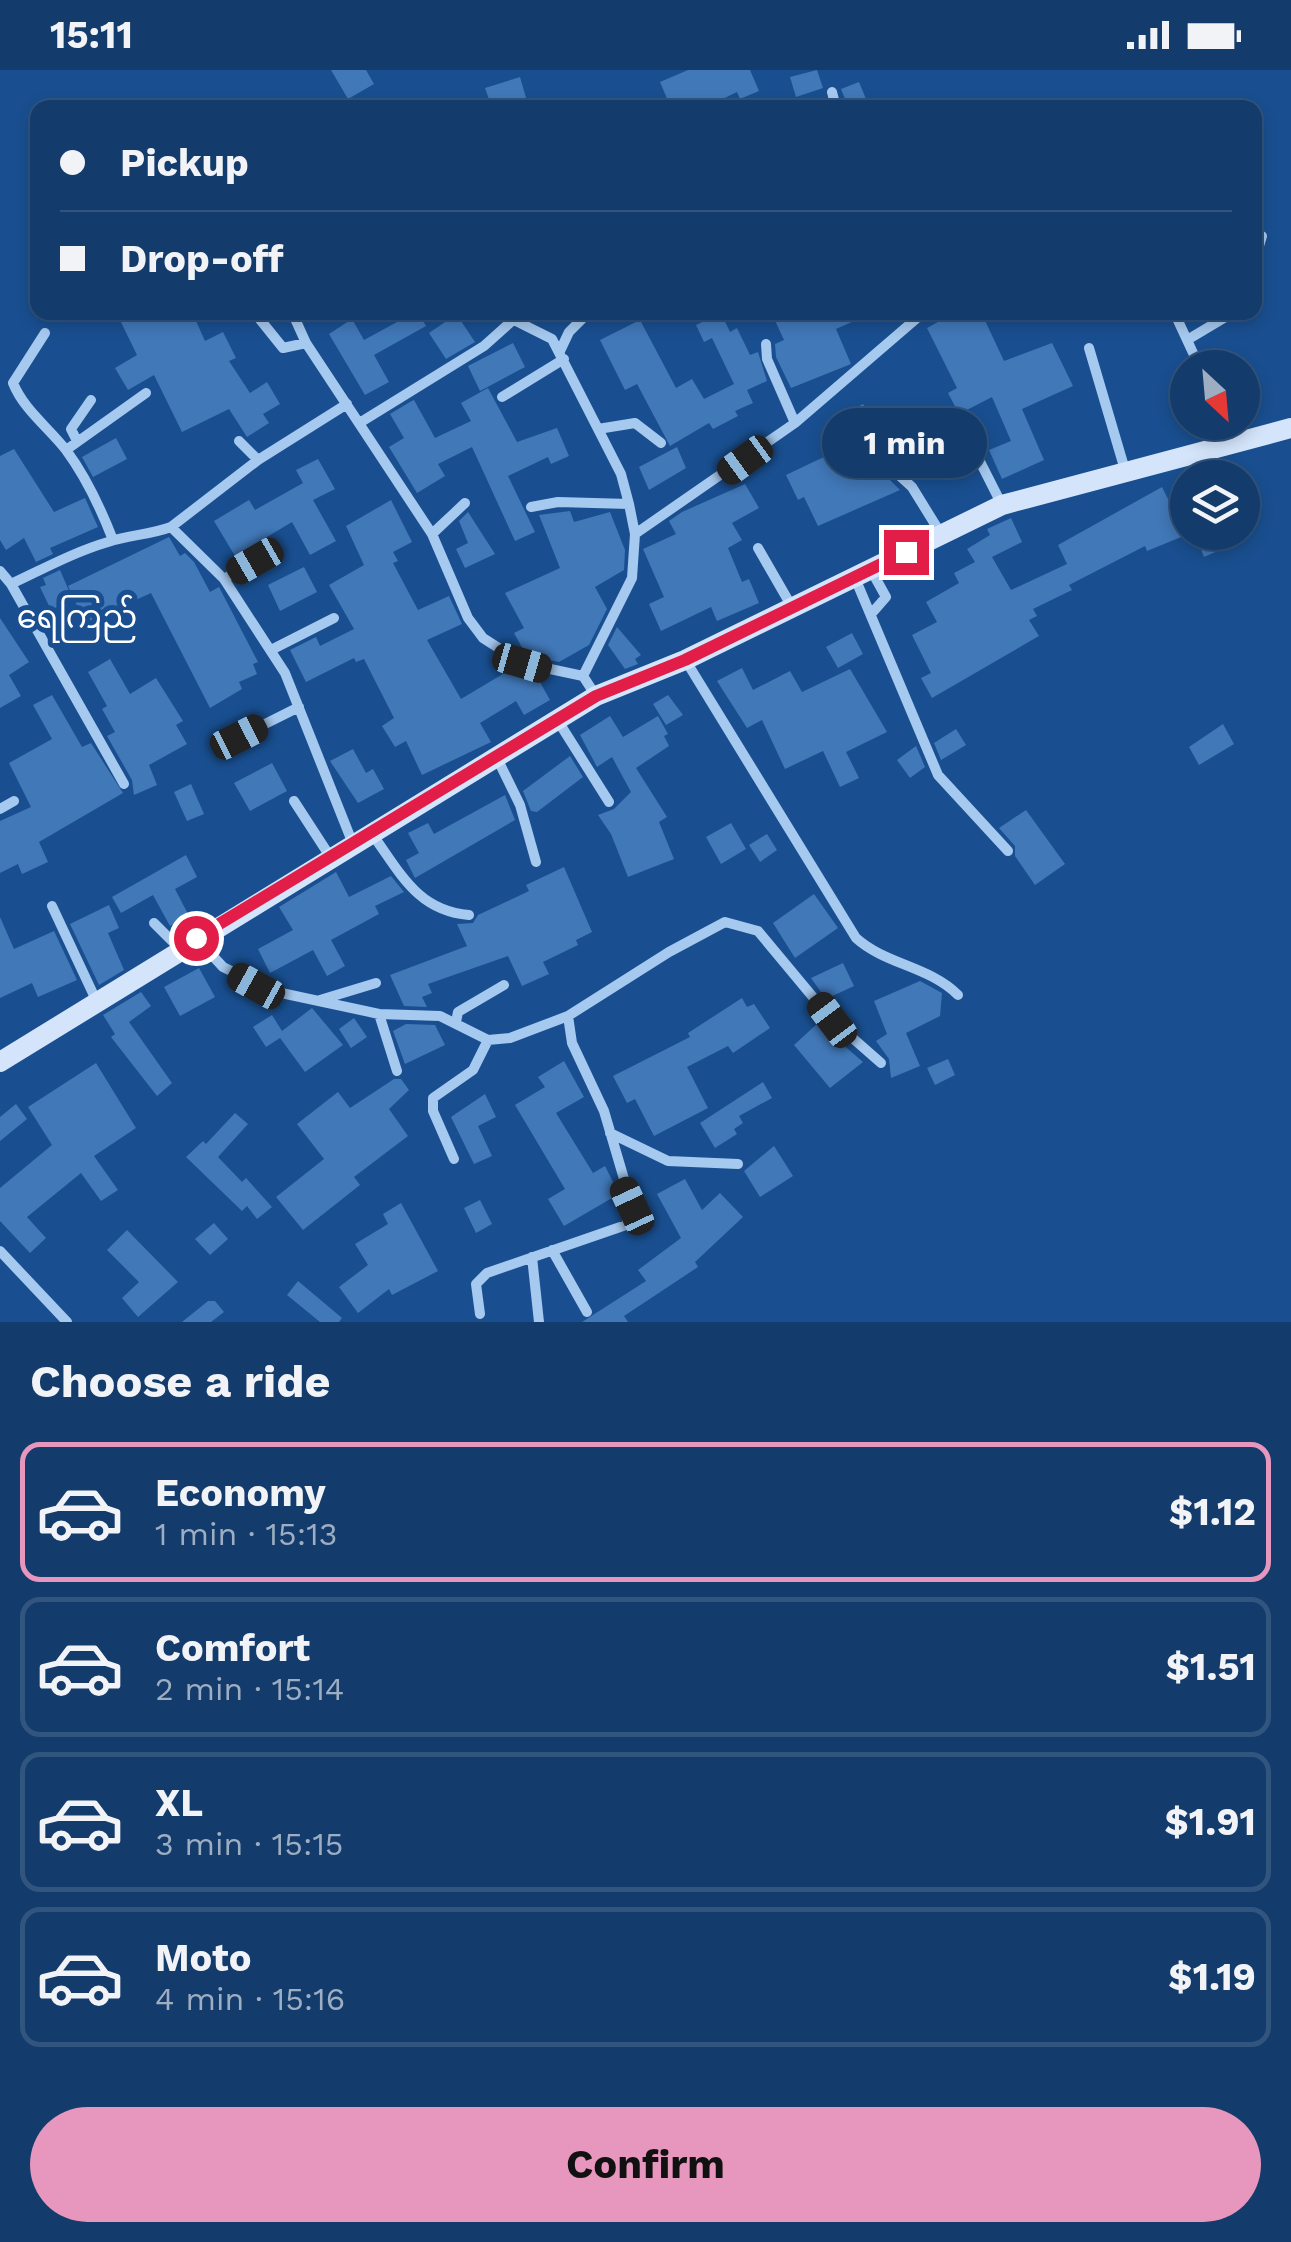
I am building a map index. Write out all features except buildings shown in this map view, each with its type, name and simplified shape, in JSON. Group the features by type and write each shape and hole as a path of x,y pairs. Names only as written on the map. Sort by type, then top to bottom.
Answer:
{"street":[{"path":"832,92 834,100"},
{"path":"261,320 284,348 306,343"},
{"path":"296,320 306,343 432,534 468,618 483,638 522,663 583,676 596,696"},
{"path":"361,422 484,346 514,320 552,339 621,474 634,534 632,578 583,676"},
{"path":"502,396 562,355 569,332 581,320"},
{"path":"634,534 795,423 908,320"},
{"path":"1178,320 1192,350"},
{"path":"1188,340 1221,320"},
{"path":"46,333 13,383 18,397 66,450 100,507 114,540"},
{"path":"766,344 767,359 795,423"},
{"path":"1089,348 1124,470"},
{"path":"66,450 146,393"},
{"path":"77,440 70,429 91,400"},
{"path":"11,584 114,540 143,538 171,526 258,460 347,404"},
{"path":"598,429 620,422 635,423 661,443"},
{"path":"962,426 1002,505"},
{"path":"0,1062 188,943 596,696 685,660 1002,505 1291,428"},
{"path":"238,441 258,460"},
{"path":"879,457 912,487 941,534"},
{"path":"530,507 558,502 629,504"},
{"path":"432,534 465,504"},
{"path":"171,526 224,579 271,650 363,838 432,908 468,915"},
{"path":"758,548 792,608"},
{"path":"224,579 255,561"},
{"path":"0,571 124,784"},
{"path":"863,574 886,596 872,613"},
{"path":"863,574 872,613 938,774 1008,851"},
{"path":"271,650 334,618"},
{"path":"685,660 856,938 872,952 923,970 958,995"},
{"path":"239,737 300,707"},
{"path":"558,720 609,802"},
{"path":"497,758 520,805 536,862"},
{"path":"0,809 14,801"},
{"path":"294,801 330,858"},
{"path":"52,906 96,1000"},
{"path":"154,923 256,986 379,1014 408,1012 456,1022 488,1040 510,1038 568,1016 668,952 725,922 758,931 832,1020 881,1063"},
{"path":"320,1001 376,982"},
{"path":"456,1022 458,1012 504,984"},
{"path":"379,1014 397,1071"},
{"path":"480,1314 476,1284 487,1273 626,1225 631,1218 632,1206 610,1132 572,1043 568,1016"},
{"path":"454,1159 433,1111 433,1098 472,1070 488,1040"},
{"path":"610,1132 668,1161 738,1164"},
{"path":"552,1250 587,1312"},
{"path":"0,1251 67,1322"},
{"path":"532,1257 539,1322"}],"district":[{"name":"ရေကြည်","path":"77,617"}],"route":[{"path":"196,938 596,696 685,660 906,552"}]}
